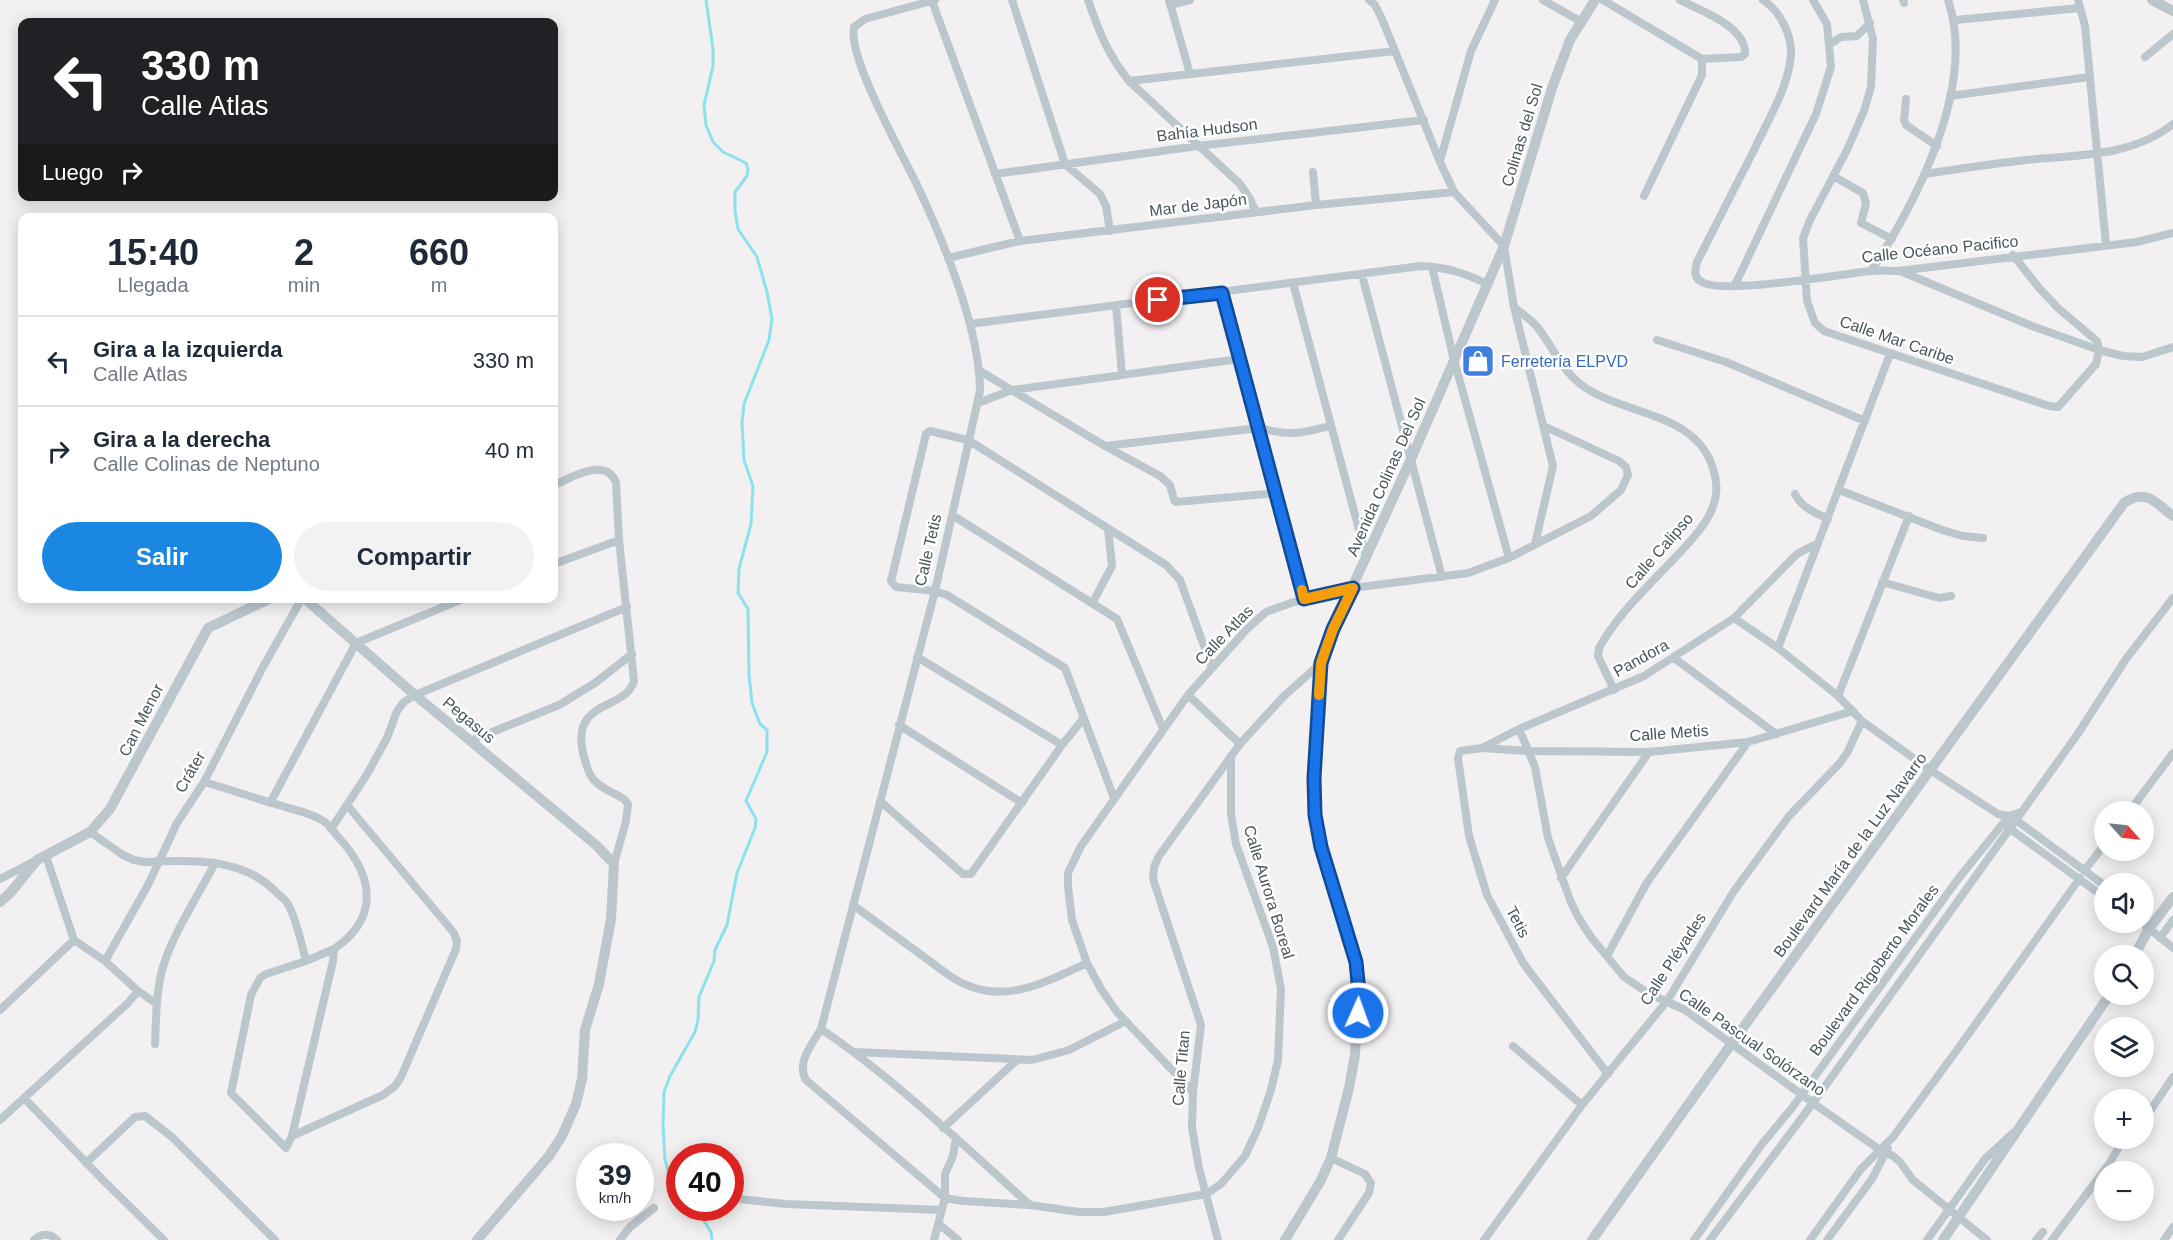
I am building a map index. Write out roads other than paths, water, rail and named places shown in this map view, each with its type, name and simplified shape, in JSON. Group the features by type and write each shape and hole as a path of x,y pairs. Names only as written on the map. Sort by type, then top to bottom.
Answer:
{"street":[{"path":"1012,0 1065,164 1100,194 1106,206 1110,231"},
{"path":"1088,0 1107,51 1129,81 1240,184 1256,212"},
{"path":"1190,0 1170,2 1190,74"},
{"path":"1369,0 1375,5 1383,19 1454,192 1504,246 1514,307 1553,465 1535,544"},
{"path":"1440,162 1471,51 1495,0"},
{"path":"1543,0 1580,21"},
{"name":"Colinas del Sol","path":"1487,284 1504,246 1553,85 1570,40 1595,0"},
{"path":"1603,0 1702,59 1741,57 1745,54 1745,46 1741,37 1733,29 1680,0"},
{"name":"Calle Océano Pacifico","path":"1763,0 1780,16 1788,35 1791,53 1788,74 1767,123 1697,262 1696,277 1709,285 1806,280 1871,271 1898,271 2013,255 2137,242 2173,233"},
{"path":"1735,285 1816,114 1832,67 1827,24 1813,0"},
{"name":"Calle Mar Caribe","path":"1863,0 1873,39 1871,87 1864,111 1806,229 1803,257 1807,301 1815,324 1824,331 2049,406 2058,406 2096,364 2098,350"},
{"path":"1871,271 1892,239 1925,174 1946,121 1955,57 1955,20 1948,0"},
{"path":"2152,0 2173,11"},
{"path":"933,1 1020,241"},
{"name":"Calle Tetis","path":"933,1 859,22 855,27 853,41 873,97 918,185 948,258 970,324 980,371 978,404 935,591 821,1029 806,1054 803,1075 806,1080 945,1198"},
{"path":"1955,20 2079,4 2085,26 2106,245"},
{"path":"1830,44 1841,37 1857,36 1870,23"},
{"path":"2145,57 2173,34"},
{"path":"1129,81 1395,51"},
{"path":"1644,196 1702,75 1702,59"},
{"path":"1950,96 2090,77"},
{"path":"1906,99 1904,120 1906,125 1937,146"},
{"name":"Bahía Hudson","path":"995,174 1198,146 1424,120"},
{"path":"1925,174 2026,160 2097,155 2151,138 2173,124"},
{"path":"1313,172 1316,205"},
{"path":"1833,176 1863,193 1866,203 1861,223 1892,239"},
{"name":"Mar de Japón","path":"948,258 1020,241 1316,205 1454,192"},
{"path":"2013,255 2059,309 2097,340 2098,350"},
{"path":"970,324 1421,266 1463,273 1487,284"},
{"path":"1432,267 1454,360 1509,558"},
{"path":"1898,271 2032,326 2098,350 2123,356 2142,357 2173,346"},
{"path":"1362,275 1442,577"},
{"path":"1293,283 1366,556"},
{"name":"Avenida Colinas Del Sol","path":"1285,1240 1320,1182 1331,1158 1355,1055 1359,992 1356,962 1321,847 1315,815 1314,778 1321,663 1333,629 1411,459 1487,284"},
{"path":"1222,293 1304,599"},
{"path":"1116,305 1122,375"},
{"name":"Calle Calipso","path":"1514,307 1537,327 1561,362 1579,383 1597,394 1654,415 1692,436 1704,448 1717,481 1716,500 1707,519 1693,539 1643,591 1599,648 1598,656 1614,690"},
{"path":"1657,340 1726,362 1865,421"},
{"path":"1778,648 1890,354"},
{"path":"978,404 1012,390 1239,359"},
{"path":"980,371 1166,480 1176,502 1277,493"},
{"path":"1105,446 1259,428 1282,434 1296,434 1330,426"},
{"name":"Calle Atlas","path":"1193,1092 1126,1022 1106,997 1087,963 1072,920 1068,873 1081,846 1188,695 1246,630 1266,612 1304,599 1353,588 1480,570 1509,558 1590,516 1621,490 1628,475 1626,467 1619,461 1544,426"},
{"path":"1114,798 1065,668 947,595 935,591 896,587 892,584 927,432 968,440 1173,572 1180,580 1212,668"},
{"path":"477,1240 549,1156 562,1136 576,1104 582,1079 585,1030 599,984 611,919 614,864 626,821 628,804 624,799 592,780 588,773 580,739 584,724 589,717 629,691 634,681 619,540 616,482 613,476 596,469 558,483"},
{"path":"1839,490 1942,530 1963,536 1983,538"},
{"path":"1795,494 1799,502 1828,519"},
{"name":"Boulevard María de la Luz Navarro","path":"1592,1240 2124,503 2138,496 2152,500 2173,516"},
{"path":"952,515 1112,614 1121,626 1163,729"},
{"path":"1838,696 1909,516"},
{"path":"1093,602 1112,566 1108,529"},
{"path":"558,563 619,540"},
{"name":"Pandora","path":"1458,758 1462,749 1482,747 1519,729 1614,690 1674,658 1734,618 1797,554 1818,543"},
{"path":"1882,582 1938,598 1951,596"},
{"name":"Boulevard Rigoberto Morales","path":"1694,1240 1958,879 2015,816 2077,735 2126,659 2173,598"},
{"name":"Can Menor","path":"41,858 90,832 110,809 170,694 208,628 260,603"},
{"name":"Cráter","path":"105,961 148,885 177,823 204,782 263,667 300,603"},
{"name":"Pegasus","path":"309,603 415,695 596,845 614,864"},
{"path":"270,802 356,643 453,603"},
{"path":"331,829 387,738 397,711 404,702 415,695 627,607"},
{"path":"1734,618 1778,648 1838,696 1862,721 1930,770 1998,814 2006,826 2094,880"},
{"path":"470,741 559,705 595,683 632,654"},
{"path":"916,657 1062,745"},
{"path":"1674,658 1776,735"},
{"path":"1231,756 1283,697 1321,663"},
{"path":"1188,695 1240,744"},
{"name":"Calle Metis","path":"1482,747 1528,751 1649,752 1748,742 1853,711"},
{"path":"880,801 963,874 971,874 1083,718"},
{"name":"Calle Pléyades","path":"1484,1240 1582,1105 1667,1001 1734,891 1789,816 1839,764 1847,753 1862,721"},
{"path":"899,725 1022,803"},
{"name":"Calle Pascual Solórzano","path":"1519,729 1535,767 1548,838 1561,878 1578,918 1624,977 1635,986 1684,1010 1900,1162 1912,1180 1987,1240"},
{"path":"1607,956 1646,884 1748,742"},
{"path":"1561,878 1649,752"},
{"path":"2137,801 2173,753"},
{"name":"Calle Titan","path":"1218,1240 1199,1168 1192,1128 1193,1092 1201,1025 1153,879 1154,867 1169,841 1231,756"},
{"name":"Calle Aurora Boreal","path":"1206,1194 1221,1184 1236,1169 1258,1128 1278,1060 1281,1024 1281,989 1273,947 1236,844 1231,814 1231,756"},
{"name":"Tetis","path":"1458,758 1469,836 1487,895 1523,963 1608,1074"},
{"path":"204,782 325,822 348,848 364,875 366,883 367,909 363,920 353,932 334,949 266,974 255,985 251,995 231,1093 286,1148 292,1136 334,949"},
{"path":"292,1136 383,1095 394,1086 401,1077 456,949 457,941 454,933 347,805"},
{"path":"1998,814 2015,816 2094,887"},
{"name":"Boulevard Rigoberto Morales","path":"1710,1240 1813,1102 2006,826"},
{"path":"90,832 134,860 215,863 239,868 267,882 287,903 306,961"},
{"path":"0,879 41,858"},
{"path":"0,902 41,858"},
{"path":"41,858 74,940 105,961 138,991 157,1004"},
{"path":"1810,1240 1861,1169 1882,1151 1893,1137 2094,858"},
{"path":"155,1044 157,1004 162,971 172,946 215,863"},
{"path":"2154,917 2173,897"},
{"path":"853,905 962,984 977,990 1013,992 1030,988 1087,963"},
{"path":"2160,939 2173,920"},
{"path":"2153,933 2173,948"},
{"path":"0,1010 74,940"},
{"path":"0,1120 128,1003 138,991"},
{"path":"1943,1240 2103,1005"},
{"path":"855,1052 1032,1060 1070,1050 1126,1022"},
{"path":"821,1029 855,1052 1030,1205"},
{"path":"1513,1046 1582,1105"},
{"path":"944,1128 1016,1061"},
{"path":"2154,1105 2173,1077"},
{"path":"24,1098 164,1240"},
{"path":"86,1163 135,1116 145,1116 172,1137 274,1240"},
{"path":"1928,1240 1985,1159 2020,1127"},
{"path":"934,1240 945,1198 945,1174 953,1156 956,1138"},
{"path":"2052,1240 2118,1149"},
{"path":"1827,1240 1872,1179 1882,1151"},
{"path":"1331,1158 1365,1174 1371,1183 1369,1193 1338,1240"},
{"path":"945,1198 1030,1205 1079,1212 1104,1212 1206,1194"},
{"path":"744,1200 786,1204 942,1210"},
{"path":"620,1240 638,1221"},
{"path":"939,1224 958,1240"},
{"path":"2164,1240 2173,1227"},
{"path":"2036,1240 2043,1232"},
{"path":"37,1237 48,1234 57,1240"}],"waterway":[{"path":"666,1163 663,1126 664,1092 670,1076 695,1032 699,997 714,961 715,950 727,925 737,873 755,828 756,819 746,801 767,752 767,730 760,724 752,703 749,675 748,609 738,593 739,569 751,524 753,486 744,460 742,423 744,404 769,340 772,319 757,257 738,229 735,192 747,176 746,163 723,152 713,142 706,125 704,105 713,66 706,0"},
{"path":"704,1221 711,1232 712,1240"}],"place":[{"name":"Ferretería ELPVD","path":"1478,361"}]}
